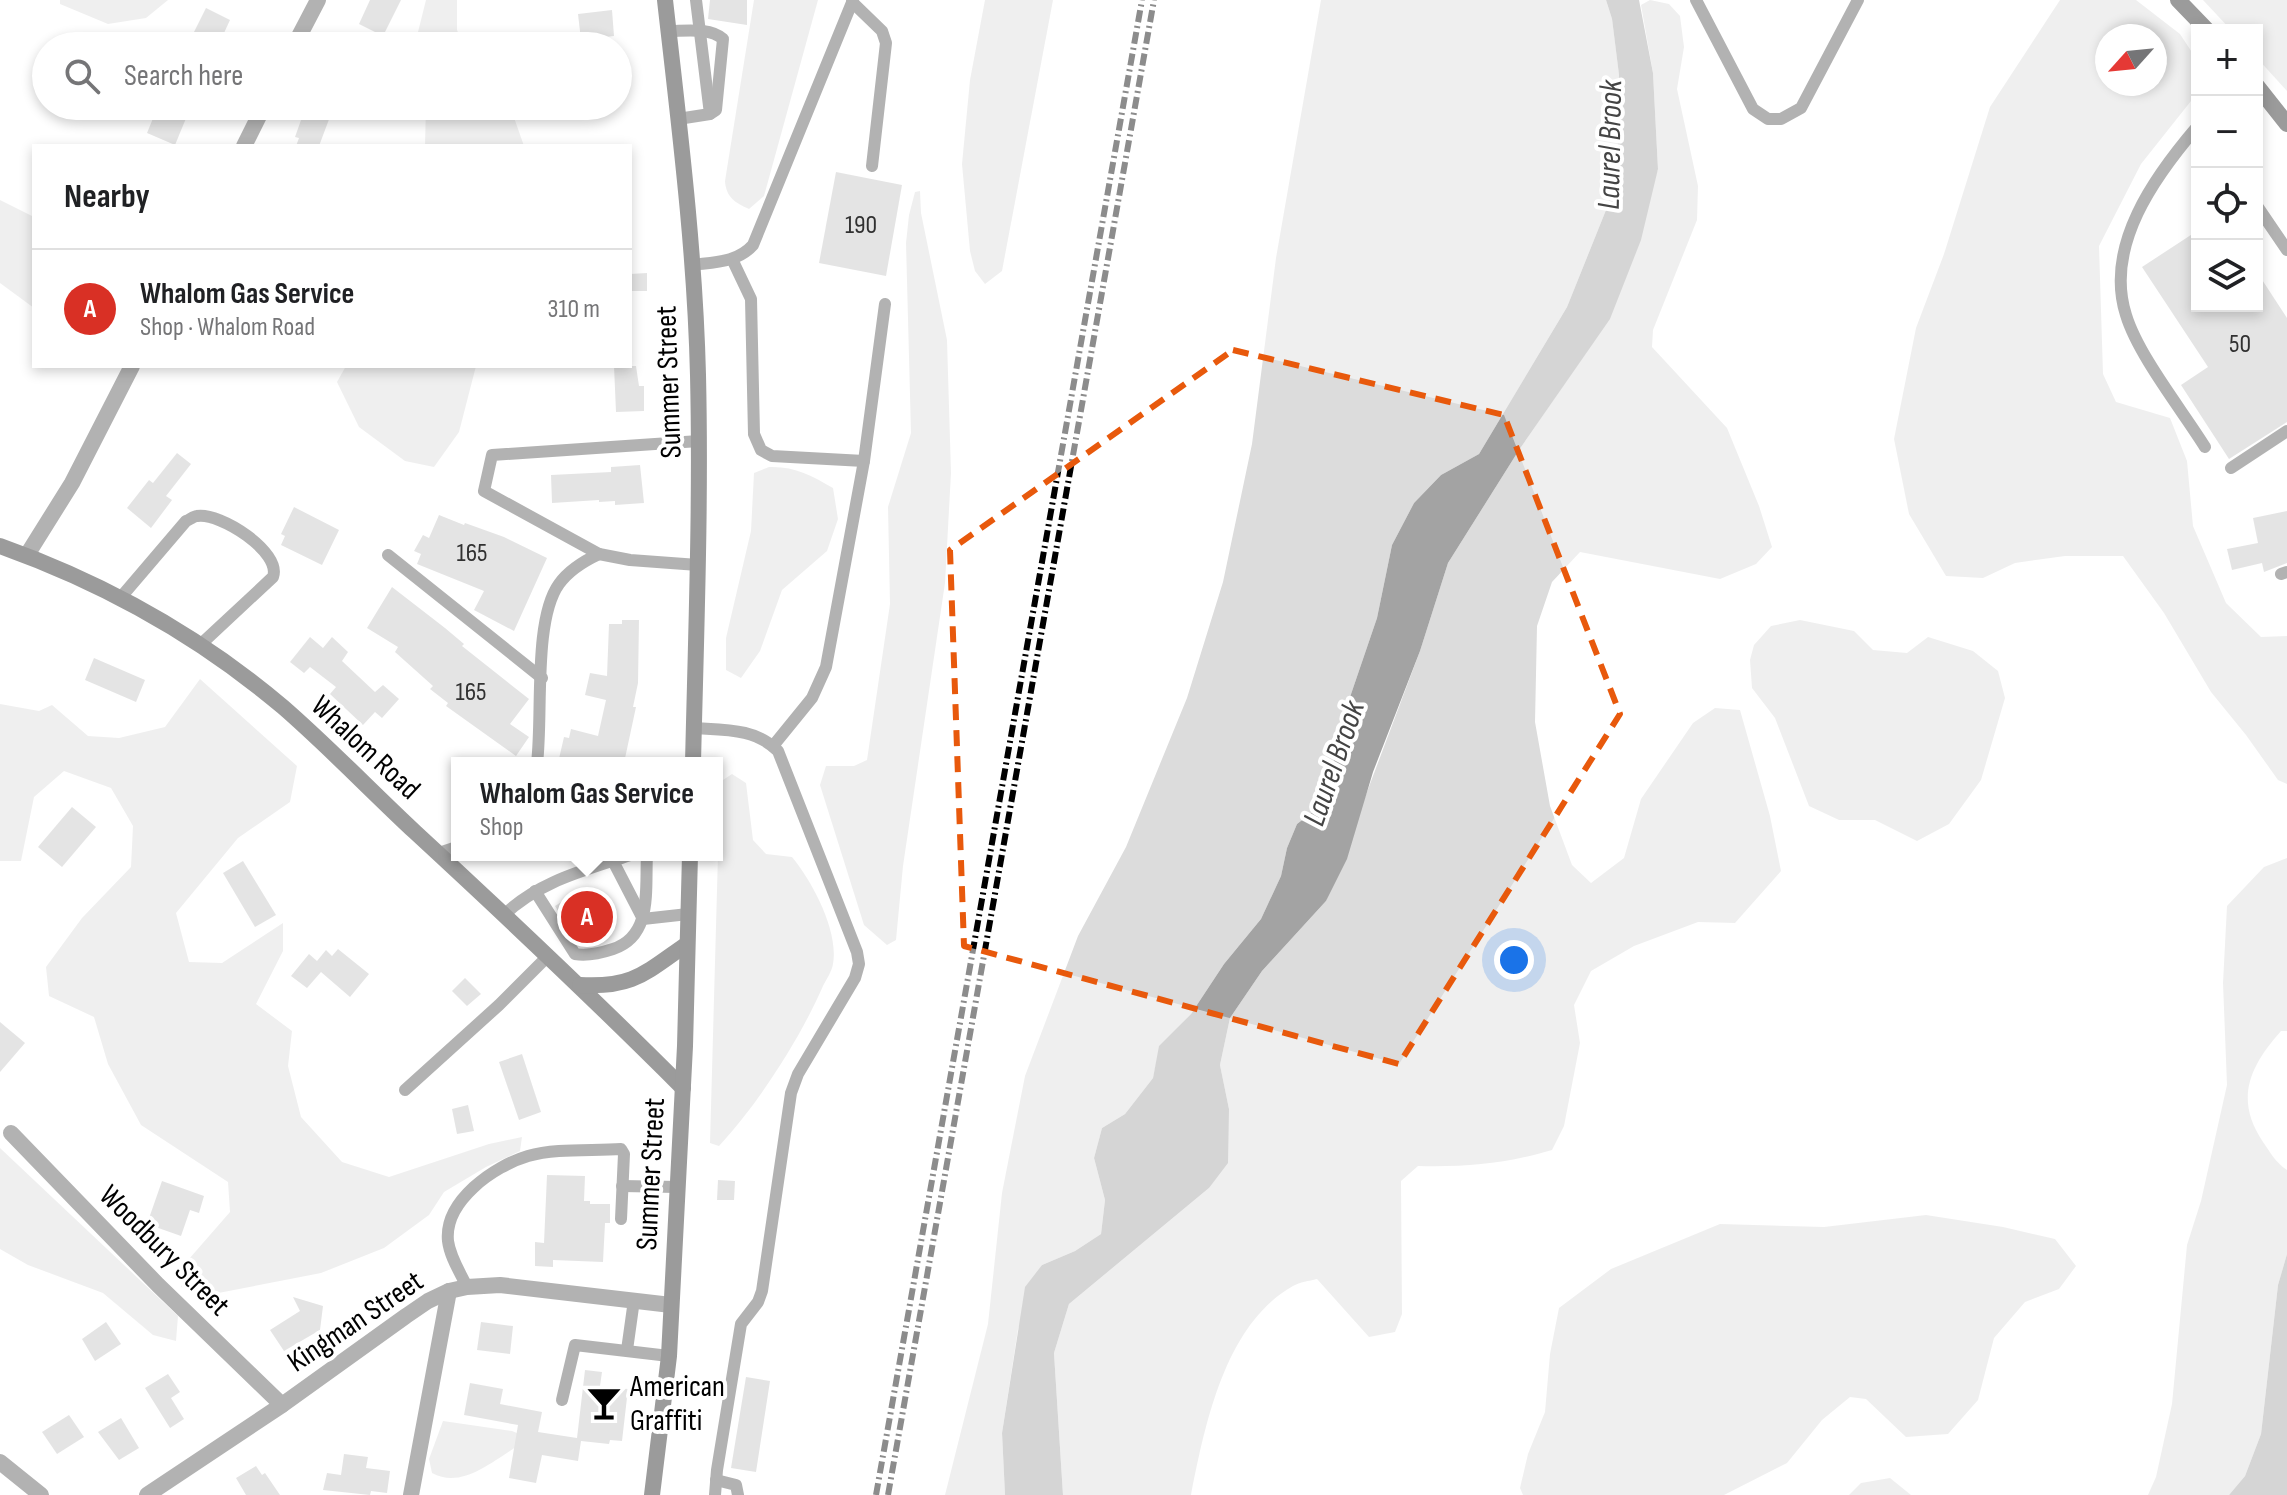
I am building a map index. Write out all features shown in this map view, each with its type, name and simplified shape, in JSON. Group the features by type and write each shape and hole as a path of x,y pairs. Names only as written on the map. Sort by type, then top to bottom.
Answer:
{"main road":[{"name":"Summer Street","path":"665,0 691,265 698,371 698,565 693,757"},
{"path":"2178,0 2201,24"},
{"path":"2263,94 2287,124"},
{"name":"Whalom Road","path":"0,546 122,596 199,646 282,707 580,985 683,1088"},
{"name":"Summer Street","path":"652,1495 669,1356 683,1088 690,861"},
{"path":"580,985 610,987 639,978 687,944"}],"street":[{"path":"301,32 318,0"},
{"path":"245,144 257,120"},
{"path":"27,555 72,483 131,368"},
{"name":"Woodbury Street","path":"11,1133 158,1285 282,1405"},
{"name":"Kingman Street","path":"147,1495 282,1405 428,1301 449,1291 467,1287 512,1286 671,1305"},
{"path":"411,1495 449,1291"},
{"path":"4,1472 41,1495"}],"lane":[{"path":"696,0 710,114"},
{"path":"1696,0 1753,109 1768,119 1781,119 1801,108 1858,0"},
{"path":"691,265 732,259 741,256 753,245 853,1 882,31 886,43 872,166"},
{"path":"668,31 699,31 718,34 723,39 716,110 710,114 678,119"},
{"path":"2191,134 2165,164 2141,204 2128,238 2122,300 2129,325 2142,349 2205,447"},
{"path":"2263,215 2287,250"},
{"path":"732,259 751,299 754,434 758,445 772,456 864,461"},
{"path":"773,746 812,698 826,667 864,461 885,304"},
{"path":"2231,468 2287,431"},
{"path":"698,565 630,560 599,554 484,491 492,455 699,441"},
{"path":"122,596 186,521 196,515 226,524 257,544 272,560 273,577 199,646"},
{"path":"537,757 545,616 554,594 567,575 599,554"},
{"path":"388,555 542,678"},
{"path":"694,728 743,731 761,737 778,751 859,964 855,978 798,1074 791,1093 762,1291 758,1302 741,1324 715,1495"},
{"path":"439,853 451,849"},
{"path":"504,915 535,891 613,861 643,919"},
{"path":"575,954 594,954 619,947 633,938 643,919 647,861"},
{"path":"535,891 575,954"},
{"path":"643,919 688,914"},
{"path":"565,971 575,954"},
{"path":"405,1090 548,956"},
{"path":"467,1287 451,1253 449,1225 460,1202 499,1170 520,1159 540,1154 621,1149 624,1154 621,1219"},
{"path":"622,1186 677,1187"},
{"path":"627,1350 634,1300"},
{"path":"562,1400 575,1345 669,1356"},
{"path":"716,1480 736,1485 738,1495"}],"highlighted area":[{"path":"1233,350 1504,415 1620,714 1399,1064 964,946 950,550"}],"shaded area":[{"path":"60,0 168,0 146,18 108,24 60,4"},
{"path":"426,0 457,0 458,32 418,32"},
{"path":"754,0 818,0 764,196 749,209 732,199 725,181"},
{"path":"985,0 1053,0 1002,271 985,284 975,271 970,251 962,164 970,80"},
{"path":"1321,0 1606,0 1612,19 1619,75 1617,171 1606,210 1567,307 1479,454 1441,475 1414,503 1392,545 1377,618 1335,741 1332,788 1319,807 1297,824 1287,848 1281,876 1261,919 1224,964 1191,1014 1160,1046 1153,1078 1125,1114 1102,1128 1094,1158 1105,1200 1101,1234 1075,1251 1042,1265 1018,1329 1002,1433 1005,1495 945,1495 988,1324 1002,1193 1025,1076 1078,936 1126,847 1187,698 1223,582 1252,444 1276,258"},
{"path":"1606,0 1639,0 1653,73 1658,169 1641,240 1610,319 1519,450 1448,563 1420,651 1373,772 1347,859 1326,901 1262,971 1230,1018 1220,1065 1229,1109 1228,1163 1209,1188 1069,1304 1054,1353 1063,1495 1005,1495 1002,1433 1025,1287 1042,1265 1075,1251 1101,1234 1105,1200 1094,1158 1102,1128 1125,1114 1153,1078 1159,1046 1191,1014 1224,964 1261,919 1281,876 1287,848 1297,824 1319,807 1332,788 1335,741 1377,618 1392,545 1414,503 1441,475 1479,454 1567,307 1606,210 1617,171 1619,75 1612,19"},
{"path":"1650,0 1669,4 1680,16 1684,47 1677,89 1698,186 1697,220 1653,330 1652,347 1727,428 1772,547 1756,564 1720,579 1580,552 1552,582 1537,626 1535,722 1550,806 1572,865 1591,883 1624,858 1641,799 1693,723 1715,708 1740,710 1770,816 1781,871 1735,923 1698,922 1634,946 1591,971 1574,1005 1580,1043 1564,1126 1552,1150 1486,1164 1418,1166 1401,1181 1402,1314 1395,1332 1369,1337 1317,1279 1296,1285 1270,1303 1250,1325 1235,1350 1211,1408 1191,1495 1063,1495 1054,1353 1069,1304 1209,1188 1229,1109 1220,1065 1230,1018 1262,971 1326,901 1420,651 1448,563 1519,450 1609,319 1658,169 1653,73 1641,5"},
{"path":"2060,0 2136,0 2180,34 2191,51 2191,101 2141,164 2099,246 2103,374 2116,402 2170,418 2187,461 2193,526 2226,603 2261,637 2287,636 2287,784 2278,780 2211,692 2164,613 2123,556 2065,556 2015,563 1983,578 1946,576 1909,514 1894,439 1916,328 1944,254 1990,107"},
{"path":"2203,0 2287,0 2287,91 2263,65 2263,24 2225,24"},
{"path":"426,120 515,120 523,144 425,144"},
{"path":"920,191 921,213 947,340 951,473 945,583 903,866 896,940 887,945 864,925 820,785 826,766 854,766 867,760 890,604 888,507 911,433 906,243 915,192"},
{"path":"0,200 32,216 32,307 0,283"},
{"path":"345,368 475,368 459,432 434,467 405,461 359,427 337,382"},
{"path":"769,467 802,472 833,488 838,519 827,551 782,590 760,651 741,678 726,670 726,638 751,531 754,473"},
{"path":"1800,620 1854,631 1873,650 1907,653 1928,637 1973,651 1998,671 2005,698 1981,780 1949,824 1917,841 1875,820 1839,820 1809,806 1775,718 1752,688 1750,660 1754,645 1771,626"},
{"path":"200,679 297,766 290,802 238,838 176,913 189,962 222,963 283,923 283,951 256,1004 292,1031 288,1066 301,1117 342,1162 389,1177 489,1144 522,1137 520,1151 444,1192 429,1215 384,1248 321,1273 208,1295 181,1287 189,1259 230,1212 228,1182 141,1125 108,1064 94,1017 49,996 46,967 82,918 131,867 133,826 111,788 64,771 34,797 21,861 0,861 0,704 39,711 52,705 88,736 119,738 165,727"},
{"path":"732,774 746,783 753,840 766,854 792,857 800,867 822,907 834,951 830,972 803,1027 763,1091 719,1146 710,1143 718,861 723,861 723,780"},
{"path":"2287,858 2287,1031 2281,1031 2261,1057 2254,1070 2248,1097 2254,1126 2274,1157 2287,1170 2287,1254 2278,1285 2261,1434 2245,1476 2229,1495 2148,1495 2156,1477 2172,1404 2187,1245 2201,1201 2227,1085 2223,983 2227,906 2264,867"},
{"path":"0,1148 178,1316 176,1341 153,1335 103,1293 28,1265 0,1249"},
{"path":"1926,1215 2055,1239 2076,1266 2059,1289 2025,1302 1994,1338 1978,1400 1948,1434 1906,1437 1866,1399 1850,1397 1822,1420 1787,1463 1724,1495 1523,1495 1520,1488 1528,1454 1545,1412 1550,1354 1559,1308 1611,1269 1720,1224 1824,1227"},
{"path":"2287,1254 2287,1495 2229,1495 2245,1476 2261,1434 2278,1285"},
{"path":"443,1421 512,1431 532,1439 471,1474 445,1477 432,1473 429,1459"},
{"path":"1890,1478 1911,1495 1849,1495 1861,1483"}],"building":[{"path":"370,0 401,0 385,32 375,32 359,24"},
{"path":"710,0 747,0 747,25 708,19"},
{"path":"206,8 230,20 224,32 194,32"},
{"path":"612,10 614,32 580,32 578,14"},
{"path":"152,120 185,120 175,144 147,133"},
{"path":"301,120 329,120 320,144 297,144 299,138 295,137"},
{"path":"836,172 902,185 886,276 819,263"},
{"path":"2191,235 2191,312 2263,312 2263,281 2287,318 2287,422 2229,459 2181,385 2208,367 2142,267"},
{"path":"647,273 647,291 632,291 632,274"},
{"path":"636,366 639,386 644,386 644,411 616,412 614,368"},
{"path":"177,453 191,464 166,496 172,500 151,528 127,508 149,480 153,483"},
{"path":"640,465 644,503 615,505 615,501 599,500 552,503 551,475 611,472 611,467"},
{"path":"294,507 339,530 322,565 281,545 285,536 281,534"},
{"path":"2287,511 2287,563 2264,572 2262,563 2232,570 2227,549 2258,543 2253,518"},
{"path":"439,515 504,537 547,558 514,631 474,610 484,591 417,564 421,554 414,551 423,535 429,538"},
{"path":"392,587 529,699 510,724 529,737 516,756 446,706 448,703 430,689 433,686 395,652 398,647 367,628"},
{"path":"622,620 639,620 638,683 633,707 636,707 625,757 559,757 564,737 569,738 571,729 598,736 606,700 585,695 590,673 607,676 609,624 622,624"},
{"path":"310,637 323,648 332,637 348,652 342,661 375,692 383,685 399,699 382,718 375,712 363,725 330,694 336,687 310,667 304,673 290,662"},
{"path":"94,658 145,680 136,702 85,680"},
{"path":"72,807 96,827 62,867 38,847"},
{"path":"243,861 276,915 255,927 223,873"},
{"path":"583,889 597,913 608,907 616,921 579,944 555,906"},
{"path":"338,949 369,974 350,997 321,972 307,988 291,976 309,954 317,961 326,950 332,956"},
{"path":"465,978 481,994 467,1006 452,991"},
{"path":"0,1022 25,1043 0,1072"},
{"path":"522,1054 541,1112 519,1120 499,1062"},
{"path":"468,1105 474,1131 457,1134 452,1109"},
{"path":"547,1175 585,1176 584,1201 610,1204 610,1223 605,1223 603,1262 553,1260 553,1267 535,1266 535,1242 544,1243"},
{"path":"718,1180 735,1181 734,1200 717,1200"},
{"path":"162,1181 204,1196 199,1213 190,1210 181,1236 147,1224"},
{"path":"293,1297 323,1306 320,1330 284,1351 270,1330 300,1311"},
{"path":"106,1322 121,1344 95,1361 82,1339"},
{"path":"481,1322 513,1326 510,1354 477,1350"},
{"path":"585,1370 602,1372 600,1386 628,1389 622,1441 610,1440 609,1444 581,1441 578,1461 542,1455 536,1483 509,1478 518,1425 464,1415 470,1383 503,1389 500,1404 542,1412 538,1432 577,1438"},
{"path":"168,1374 180,1392 171,1398 184,1419 170,1428 145,1388"},
{"path":"746,1377 770,1381 756,1472 731,1468"},
{"path":"69,1415 84,1437 57,1454 42,1432"},
{"path":"121,1418 139,1448 119,1460 98,1432"},
{"path":"344,1454 368,1457 366,1468 390,1471 387,1493 371,1491 370,1495 323,1490 327,1473 341,1475"},
{"path":"256,1466 262,1475 265,1473 280,1495 246,1495 236,1478"}],"railway":[{"path":"876,1495 1142,0"},
{"path":"888,1495 1154,0"}],"place":[{"name":"Whalom Gas Service","path":"587,917"},
{"name":"American Graffiti","path":"604,1403"}],"water label":[{"name":"Laurel Brook","path":"1609,145"},
{"name":"Laurel Brook","path":"1333,763"}]}
